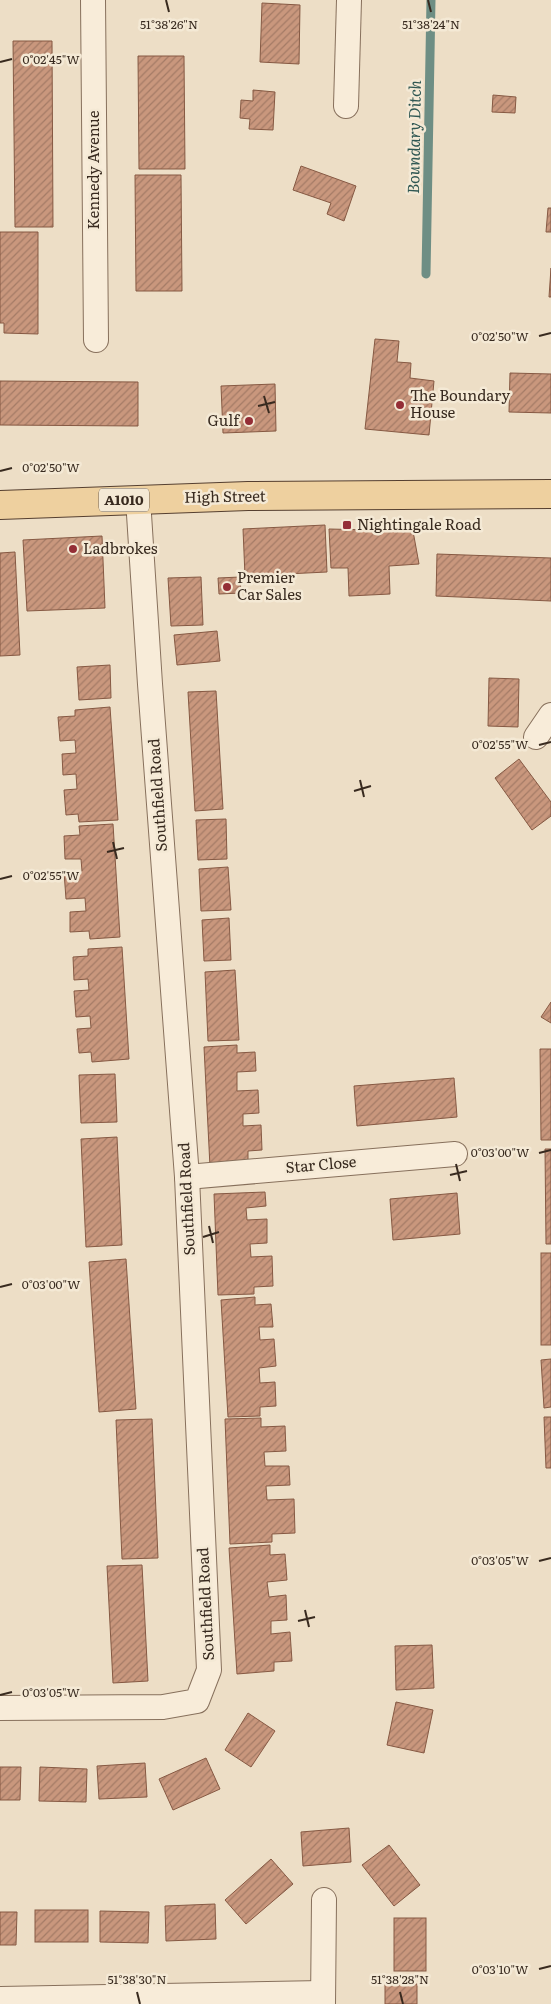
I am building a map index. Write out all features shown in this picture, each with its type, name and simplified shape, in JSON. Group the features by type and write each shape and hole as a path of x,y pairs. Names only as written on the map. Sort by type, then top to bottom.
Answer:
{"main road":[{"name":"High Street","path":"0,505 138,499 551,494"}],"street":[{"name":"Kennedy Avenue","path":"93,0 96,340"},
{"path":"346,106 349,0"},
{"name":"Southfield Road","path":"0,1708 163,1707 180,1704 196,1701 209,1670 187,1176 138,499"},
{"path":"536,737 551,715"},
{"name":"Star Close","path":"187,1176 455,1154"},
{"path":"0,2000 322,1998 324,1900"}],"building":[{"path":"262,3 300,5 299,64 260,62"},
{"path":"13,41 52,41 53,227 15,227"},
{"path":"138,56 184,56 185,169 139,169"},
{"path":"253,90 275,92 273,130 249,129 250,119 240,118 241,100 253,101"},
{"path":"493,95 516,97 515,113 492,112"},
{"path":"301,166 356,186 344,221 327,214 331,203 293,190"},
{"path":"135,175 181,175 182,291 136,291"},
{"path":"548,208 551,208 551,232 546,232"},
{"path":"0,232 38,232 38,334 4,333 4,323 0,323"},
{"path":"551,268 551,297 549,297"},
{"name":"The Boundary House","path":"375,339 399,341 397,362 411,363 410,378 434,381 429,435 365,429"},
{"path":"510,373 551,374 551,413 509,412"},
{"path":"0,381 138,382 138,426 0,425"},
{"path":"275,384 276,431 223,433 221,386"},
{"path":"325,525 327,572 245,576 243,529"},
{"path":"329,529 413,531 419,564 389,566 390,594 349,596 348,568 331,568"},
{"path":"102,536 105,608 27,611 23,540"},
{"path":"15,552 20,655 0,656 0,553"},
{"path":"437,554 551,558 551,601 436,596"},
{"path":"201,577 203,625 171,626 168,578"},
{"path":"240,577 241,593 219,594 218,578"},
{"path":"217,631 220,661 177,665 174,635"},
{"path":"110,665 111,698 79,700 77,667"},
{"path":"489,678 519,679 518,727 488,726"},
{"path":"216,691 223,809 195,811 188,692"},
{"path":"110,707 118,820 79,822 78,814 66,815 64,790 77,789 76,774 63,775 62,754 76,753 75,740 60,741 58,717 75,716 75,710"},
{"path":"519,759 551,802 551,816 532,830 495,778"},
{"path":"226,819 227,859 198,860 196,820"},
{"path":"113,824 120,937 90,939 89,931 70,932 70,912 86,911 85,898 66,899 64,872 82,871 81,859 65,859 64,836 80,835 79,826"},
{"path":"228,867 231,910 201,911 199,869"},
{"path":"229,918 231,960 204,961 202,920"},
{"path":"122,947 129,1059 92,1062 91,1052 79,1053 77,1029 91,1028 90,1016 76,1017 74,991 89,990 88,979 74,980 73,957 88,956 88,949"},
{"path":"235,970 239,1040 208,1041 205,972"},
{"path":"551,1002 551,1023 541,1017"},
{"path":"237,1045 237,1053 255,1052 256,1071 237,1072 237,1091 258,1090 259,1113 243,1114 243,1126 261,1125 262,1150 248,1151 248,1165 210,1167 204,1047"},
{"path":"540,1049 551,1049 551,1140 541,1140"},
{"path":"115,1074 117,1122 81,1123 79,1075"},
{"path":"454,1078 457,1117 357,1126 354,1086"},
{"path":"117,1137 122,1245 86,1247 81,1139"},
{"path":"545,1149 551,1149 551,1244 546,1244"},
{"path":"265,1192 266,1206 246,1208 247,1220 267,1219 267,1243 250,1244 251,1257 272,1256 273,1286 254,1287 254,1294 218,1295 214,1194"},
{"path":"457,1193 460,1234 393,1240 390,1199"},
{"path":"541,1253 551,1253 551,1345 541,1345"},
{"path":"126,1259 136,1409 99,1412 89,1262"},
{"path":"255,1297 255,1305 271,1304 273,1327 259,1327 260,1340 274,1339 276,1366 259,1368 260,1383 275,1382 276,1406 260,1407 260,1416 228,1417 221,1300"},
{"path":"551,1359 551,1407 544,1408 541,1360"},
{"path":"544,1417 551,1417 551,1468 546,1468"},
{"path":"261,1418 261,1427 285,1426 286,1451 264,1452 265,1466 289,1466 290,1485 266,1486 267,1500 294,1499 295,1533 272,1534 272,1542 230,1544 225,1419"},
{"path":"152,1419 158,1558 122,1559 116,1420"},
{"path":"270,1545 270,1555 285,1554 287,1580 267,1582 269,1597 286,1595 287,1620 271,1621 271,1634 290,1632 292,1661 274,1662 274,1671 237,1674 229,1548"},
{"path":"142,1565 148,1681 113,1683 107,1566"},
{"path":"432,1645 434,1688 396,1690 395,1646"},
{"path":"396,1702 433,1710 424,1753 387,1745"},
{"path":"248,1713 275,1731 251,1767 225,1750"},
{"path":"206,1758 220,1789 173,1810 159,1779"},
{"path":"145,1763 147,1797 99,1799 97,1766"},
{"path":"0,1767 21,1767 20,1800 0,1800"},
{"path":"40,1767 87,1769 86,1802 39,1801"},
{"path":"349,1828 351,1862 303,1866 301,1832"},
{"path":"389,1845 420,1885 394,1906 362,1865"},
{"path":"271,1859 293,1884 246,1924 225,1900"},
{"path":"215,1904 216,1939 166,1941 165,1906"},
{"path":"35,1910 88,1910 88,1942 35,1942"},
{"path":"100,1911 149,1912 148,1943 100,1942"},
{"path":"0,1912 17,1912 16,1945 0,1945"},
{"path":"394,1918 426,1918 426,1971 394,1971"},
{"path":"385,1984 417,1984 417,2004 385,2004"}],"waterway":[{"name":"Boundary Ditch","path":"426,274 431,0"}],"place":[{"name":"The Boundary House","path":"400,405"},
{"name":"Gulf","path":"249,421"},
{"name":"Nightingale Road","path":"347,525"},
{"name":"Ladbrokes","path":"73,549"},
{"name":"Premier Car Sales","path":"227,587"}]}
